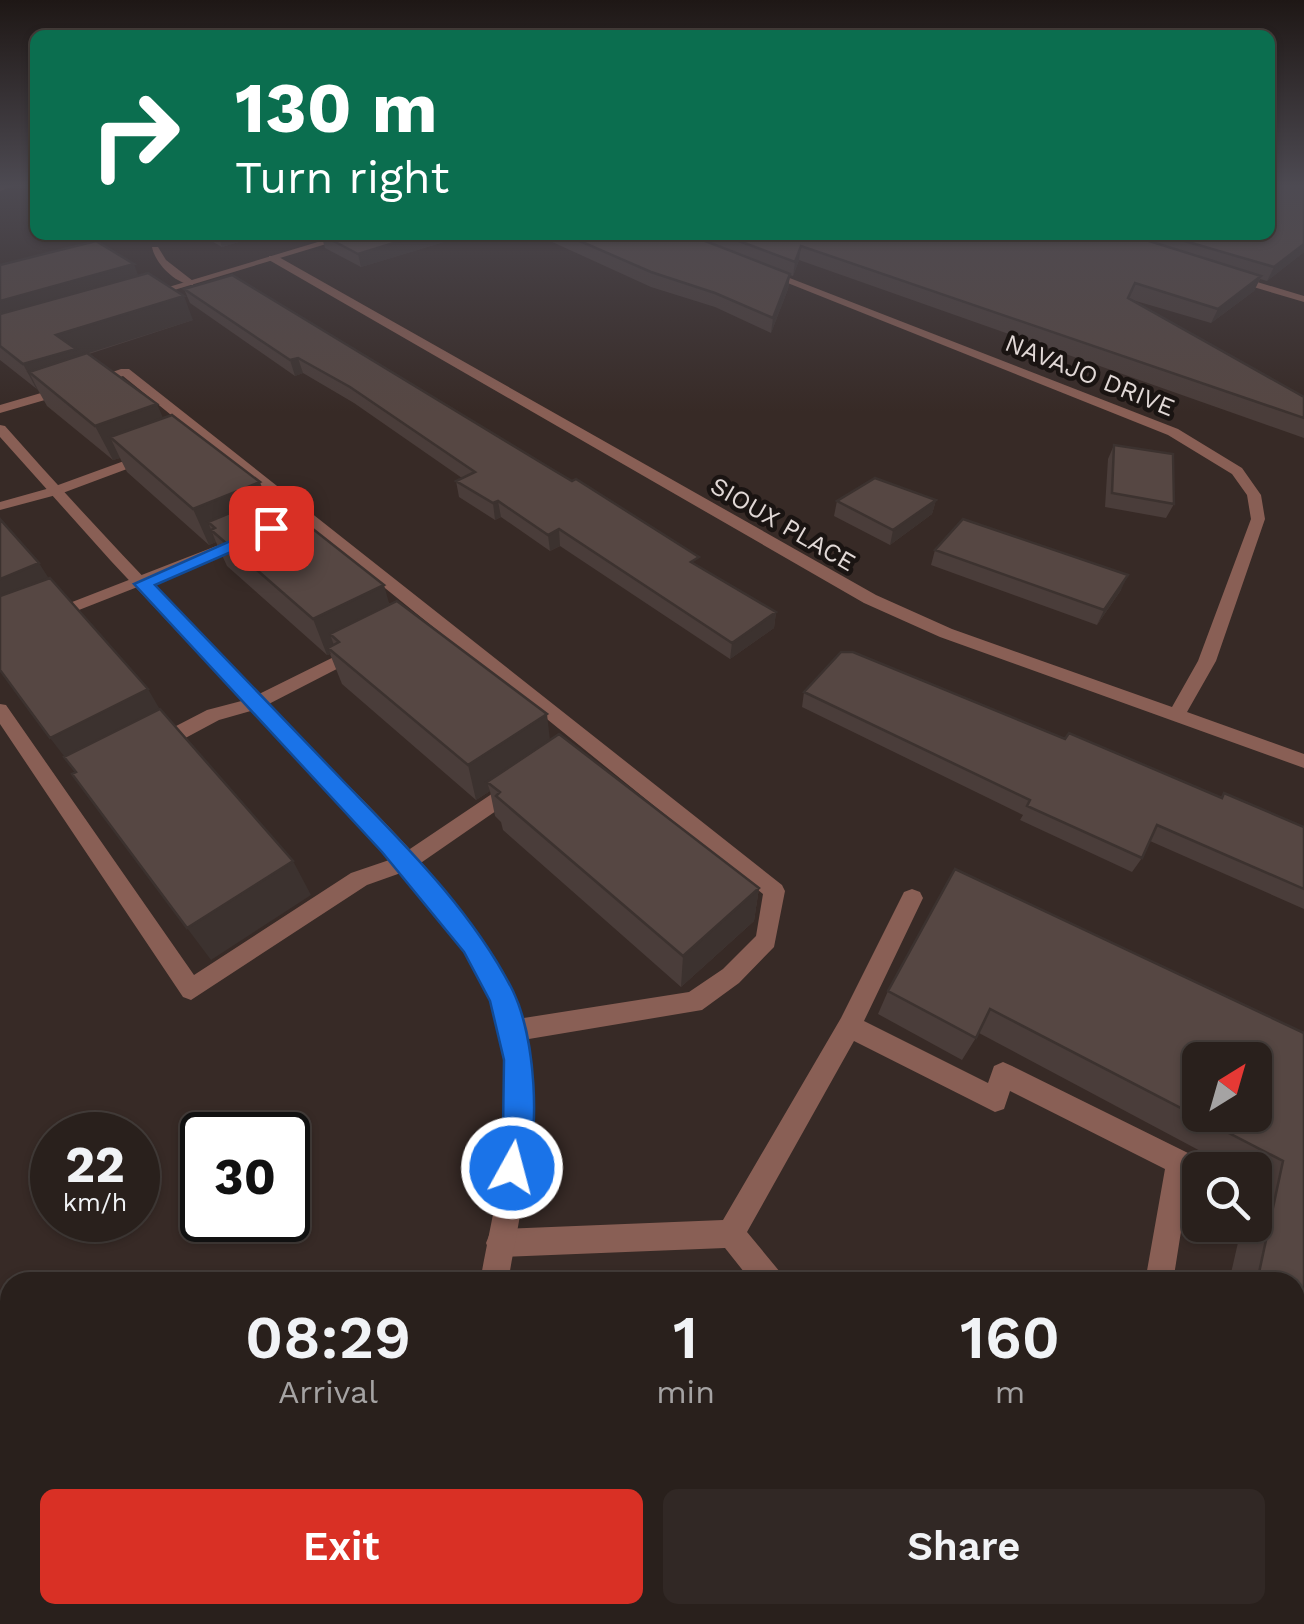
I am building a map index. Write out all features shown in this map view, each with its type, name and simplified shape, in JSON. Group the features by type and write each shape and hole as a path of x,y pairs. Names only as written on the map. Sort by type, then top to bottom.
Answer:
{"street":[{"path":"161,261 188,282"},
{"path":"132,299 263,261"},
{"name":"SIOUX PLACE","path":"278,261 870,599 946,632 1304,761"},
{"name":"NAVAJO DRIVE","path":"742,264 1173,432 1237,472 1254,494 1258,519 1206,660 1174,717"},
{"path":"1216,273 1304,300"},
{"path":"0,409 125,372 195,438 577,746 774,892 766,940 731,976 694,1002 510,1031"},
{"path":"0,429 405,863 473,944 502,998 518,1060 518,1130 496,1272"},
{"path":"0,506 56,491 167,449"},
{"path":"0,636 108,590 143,584 268,530"},
{"path":"144,751 213,715 255,704 376,641"},
{"path":"0,710 67,791 191,990 359,879 405,863 536,774"},
{"path":"731,1234 849,1026 912,898"},
{"path":"849,1026 996,1100 1003,1074 1179,1162 1160,1272"},
{"path":"500,1243 731,1234"},
{"path":"731,1234 762,1272"}],"building":[{"path":"17,261 129,261 134,264 0,301 0,265"},
{"path":"625,261 756,261 790,274 773,318"},
{"path":"844,261 1212,261 1261,276 1218,309 1135,283 1128,298 1304,397 1304,418"},
{"path":"1253,261 1282,261 1274,267"},
{"path":"148,273 184,296 56,335 76,349 23,364 0,346 0,314"},
{"path":"232,275 550,468 572,481 576,479 699,557 691,562 776,612 732,643 559,529 548,535 498,501 493,503 456,481 475,472 350,387 298,358 290,360 184,289"},
{"path":"87,353 157,404 95,426 29,372"},
{"path":"172,415 260,482 193,509 110,437"},
{"path":"1114,445 1173,454 1174,504 1112,493"},
{"path":"875,478 936,500 893,530 837,501"},
{"path":"271,496 384,585 313,619 211,530 215,528 208,522"},
{"path":"0,519 39,563 0,579"},
{"path":"963,519 1128,575 1104,610 935,550"},
{"path":"50,578 148,689 50,738 0,670 0,596"},
{"path":"397,601 547,714 468,765 328,648 339,642 330,634"},
{"path":"841,652 853,652 1065,739 1069,733 1222,798 1224,793 1304,827 1304,889 1157,825 1142,858 1027,806 1030,800 804,692"},
{"path":"160,709 293,861 187,928 72,774 76,772 64,757"},
{"path":"559,734 759,888 683,956 496,796 500,792 487,782"},
{"path":"955,869 1304,1033 1304,1272 1259,1272 1266,1242 1272,1242 1272,1212 1283,1161 1227,1132 1272,1132 1272,1042 1182,1042 1182,1109 990,1009 976,1038 888,991"}],"route":[{"path":"271,528 143,584 390,845 473,944 502,998 518,1060 518,1130 512,1168"}]}
